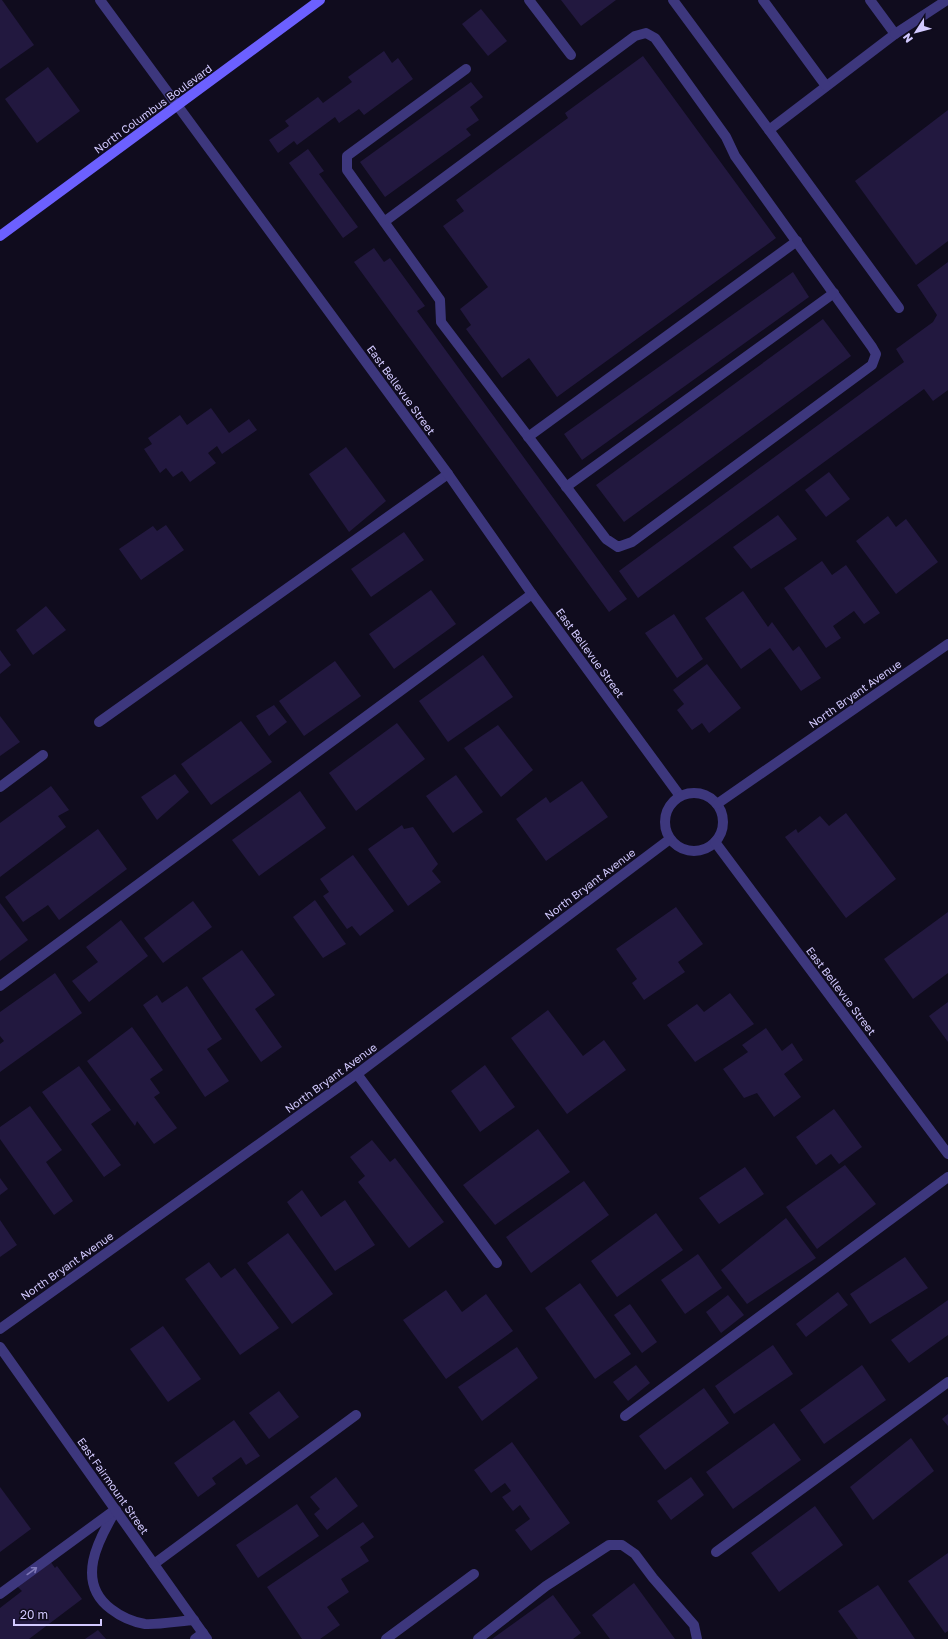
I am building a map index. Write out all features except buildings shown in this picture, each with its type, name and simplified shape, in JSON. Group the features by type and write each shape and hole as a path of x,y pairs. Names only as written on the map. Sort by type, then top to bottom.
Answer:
{"street":[{"name":"East Bellevue Street","path":"100,0 448,474 532,594 680,796"},
{"name":"North Columbus Boulevard","path":"0,236 320,0"},
{"path":"529,0 571,55"},
{"path":"673,0 899,308"},
{"path":"763,0 826,86"},
{"path":"870,0 895,34"},
{"path":"769,130 895,34 947,0"},
{"path":"384,222 635,36 646,33 655,38 660,44 726,137 735,156 876,354 872,365 632,542 618,547 606,539 441,322 440,300 384,222 347,170 347,156 466,69"},
{"path":"528,437 797,241"},
{"path":"566,487 834,293"},
{"path":"99,722 448,474"},
{"path":"0,986 532,594"},
{"name":"North Bryant Avenue","path":"717,804 948,644"},
{"path":"0,787 43,755"},
{"path":"696,793 704,794 717,804 722,814 723,824 721,834 709,847 692,851 684,849 670,839 665,823 665,815 673,801 680,796 696,793"},
{"name":"North Bryant Avenue","path":"0,1329 357,1074 670,839"},
{"name":"East Bellevue Street","path":"715,842 948,1154"},
{"path":"357,1074 497,1263"},
{"path":"625,1416 948,1177"},
{"name":"East Fairmount Street","path":"0,1347 194,1620 202,1637"},
{"path":"716,1552 948,1382"},
{"path":"154,1564 356,1415"},
{"path":"0,1594 116,1510"},
{"path":"116,1510 100,1536 94,1555 92,1577 96,1592 104,1604 120,1616 145,1624 194,1620"},
{"path":"478,1639 546,1586 609,1545 622,1545 635,1554 653,1578 694,1625 697,1639"},
{"path":"386,1639 474,1574"}]}
